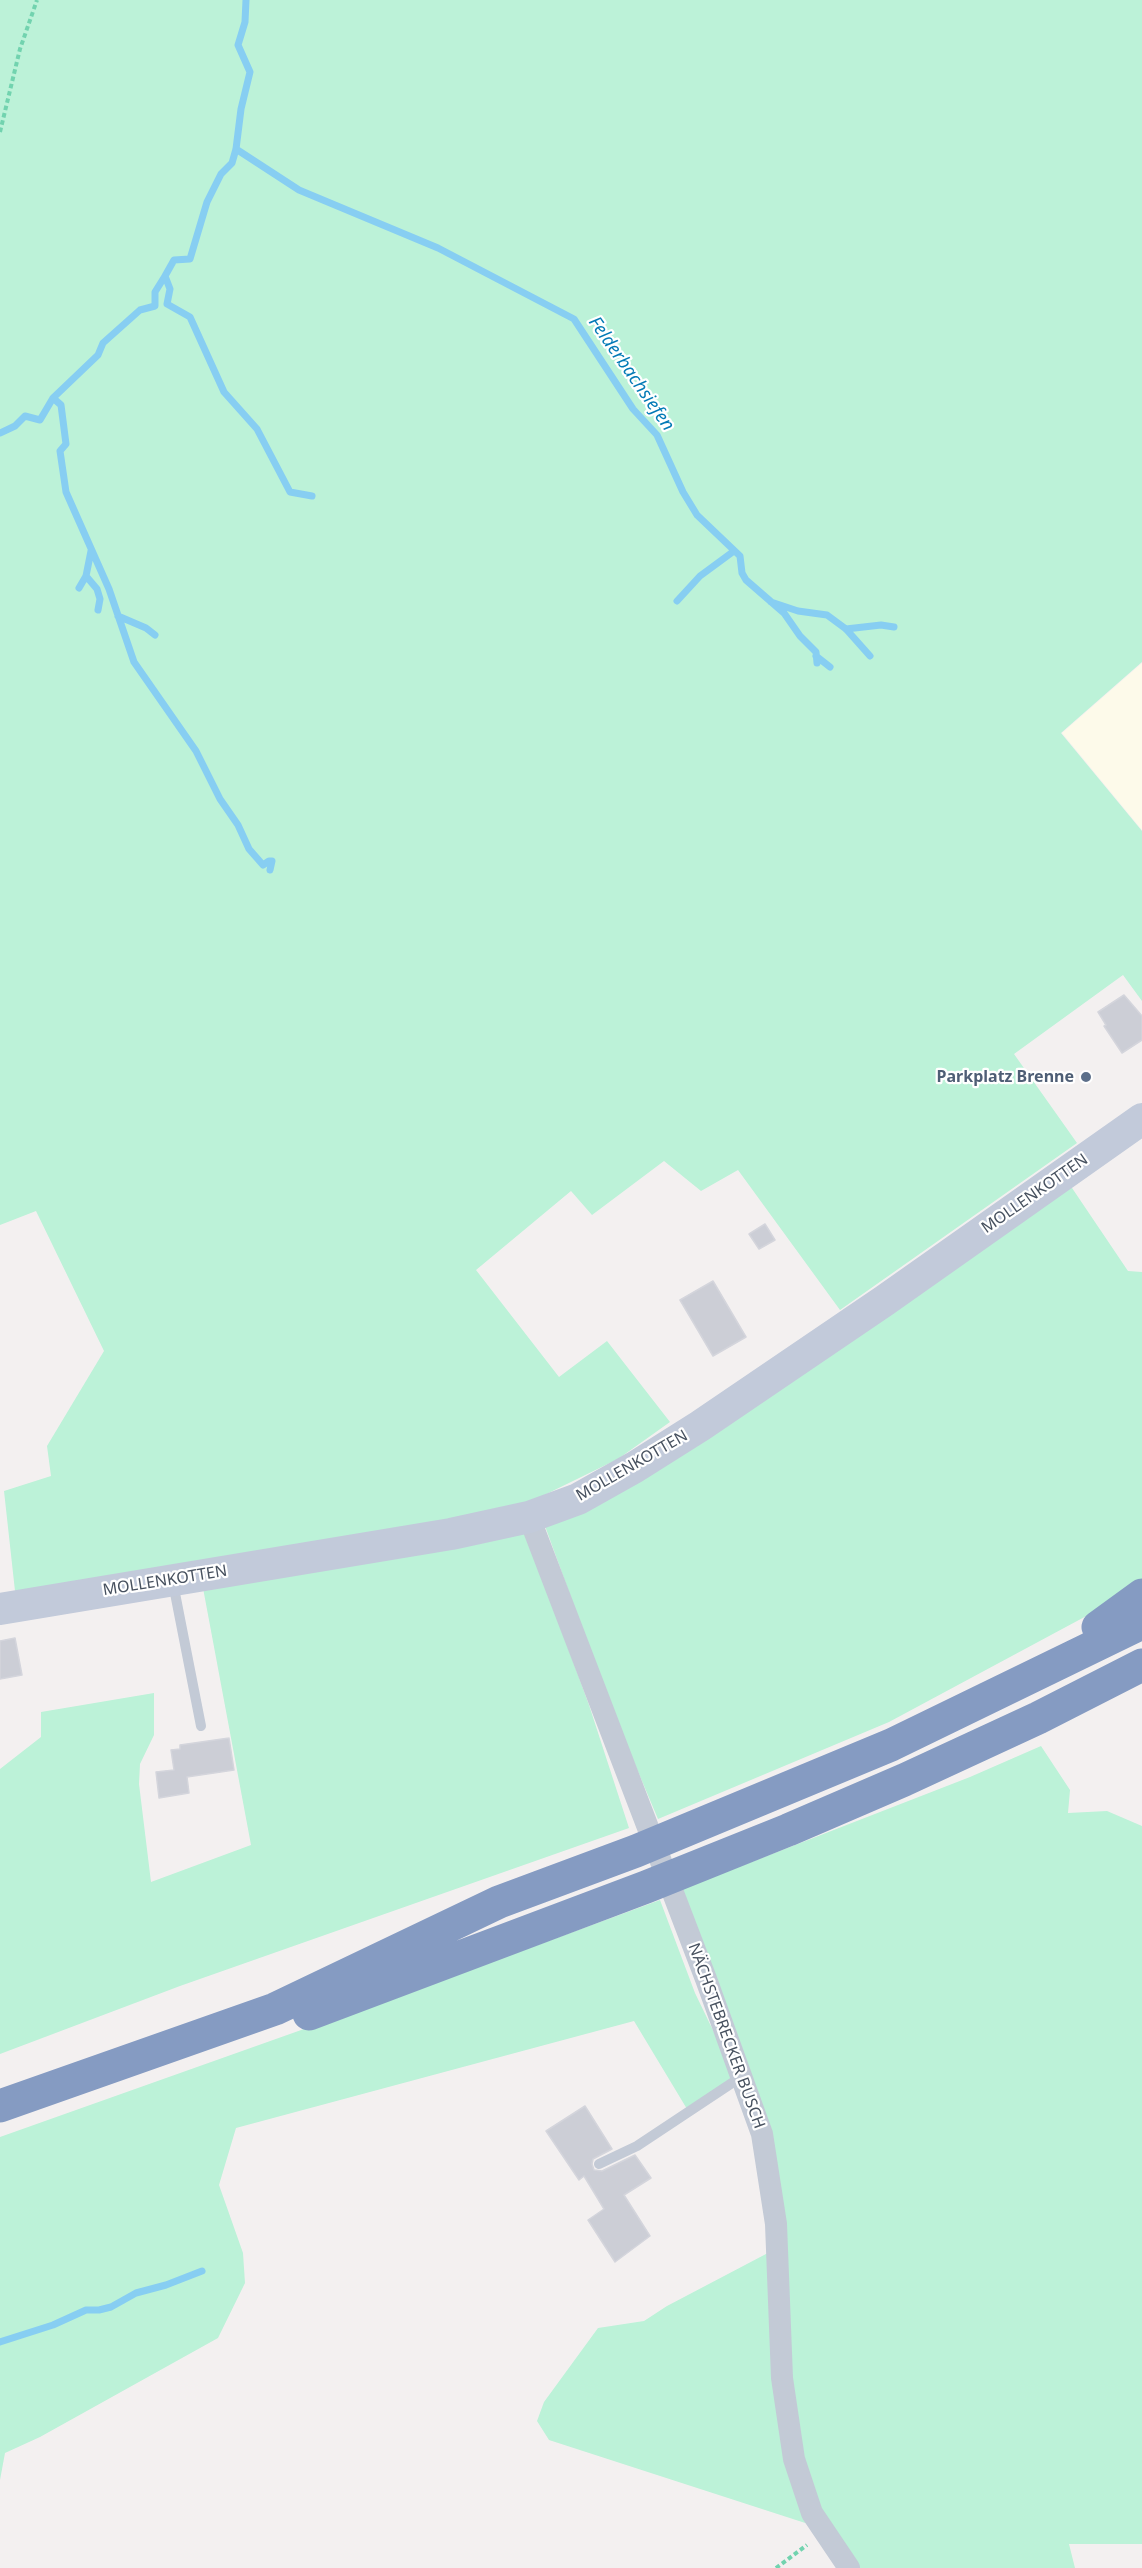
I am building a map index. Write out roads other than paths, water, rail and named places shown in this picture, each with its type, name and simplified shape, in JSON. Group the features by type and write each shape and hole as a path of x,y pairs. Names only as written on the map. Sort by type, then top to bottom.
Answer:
{"highway":[{"path":"1016,1686 1142,1595"},
{"path":"0,2106 275,2009 499,1902 636,1851 891,1745 1142,1623"},
{"path":"0,2128 646,1887 788,1830 1038,1718 1142,1665"}],"main road":[{"name":"MOLLENKOTTEN","path":"0,1609 451,1534 529,1517 578,1499 635,1467 700,1426 884,1301 1142,1119"}],"street":[{"name":"NÄCHSTEBRECKER BUSCH","path":"529,1517 706,1979 762,2134 776,2224 782,2378 794,2459 812,2513 849,2568"}],"lane":[{"path":"172,1580 201,1726"},
{"path":"599,2164 637,2146 741,2077"}],"waterway":[{"path":"246,0 245,22 238,45 250,72 241,109 236,149 232,163 221,174 207,202 190,259 174,260 165,276 170,289 167,304 190,317 224,392 257,429 290,492 312,496"},
{"name":"Felderbachsiefen","path":"236,149 299,190 438,248 574,319 633,409 657,435 683,492 697,515 740,556 742,573 746,580 784,613 800,636 816,652 817,663"},
{"path":"165,276 155,292 155,306 140,310 103,343 98,355 53,398 61,405 66,444 60,451 66,492 109,589 134,662 196,751 249,849 263,865 272,861 270,870"},
{"path":"0,433 15,426 25,416 40,420 53,398"},
{"path":"79,588 86,576 91,551"},
{"path":"677,601 700,576 734,551"},
{"path":"86,576 97,589 100,599 98,610"},
{"path":"771,602 798,611 827,615 846,629 870,656"},
{"path":"118,616 146,628 155,635"},
{"path":"846,629 881,625 894,627"},
{"path":"816,656 830,667"},
{"path":"0,2342 53,2325 86,2310 111,2307 136,2293 166,2285 202,2271"}],"place":[{"name":"Parkplatz Brenne","path":"1086,1077"}]}
